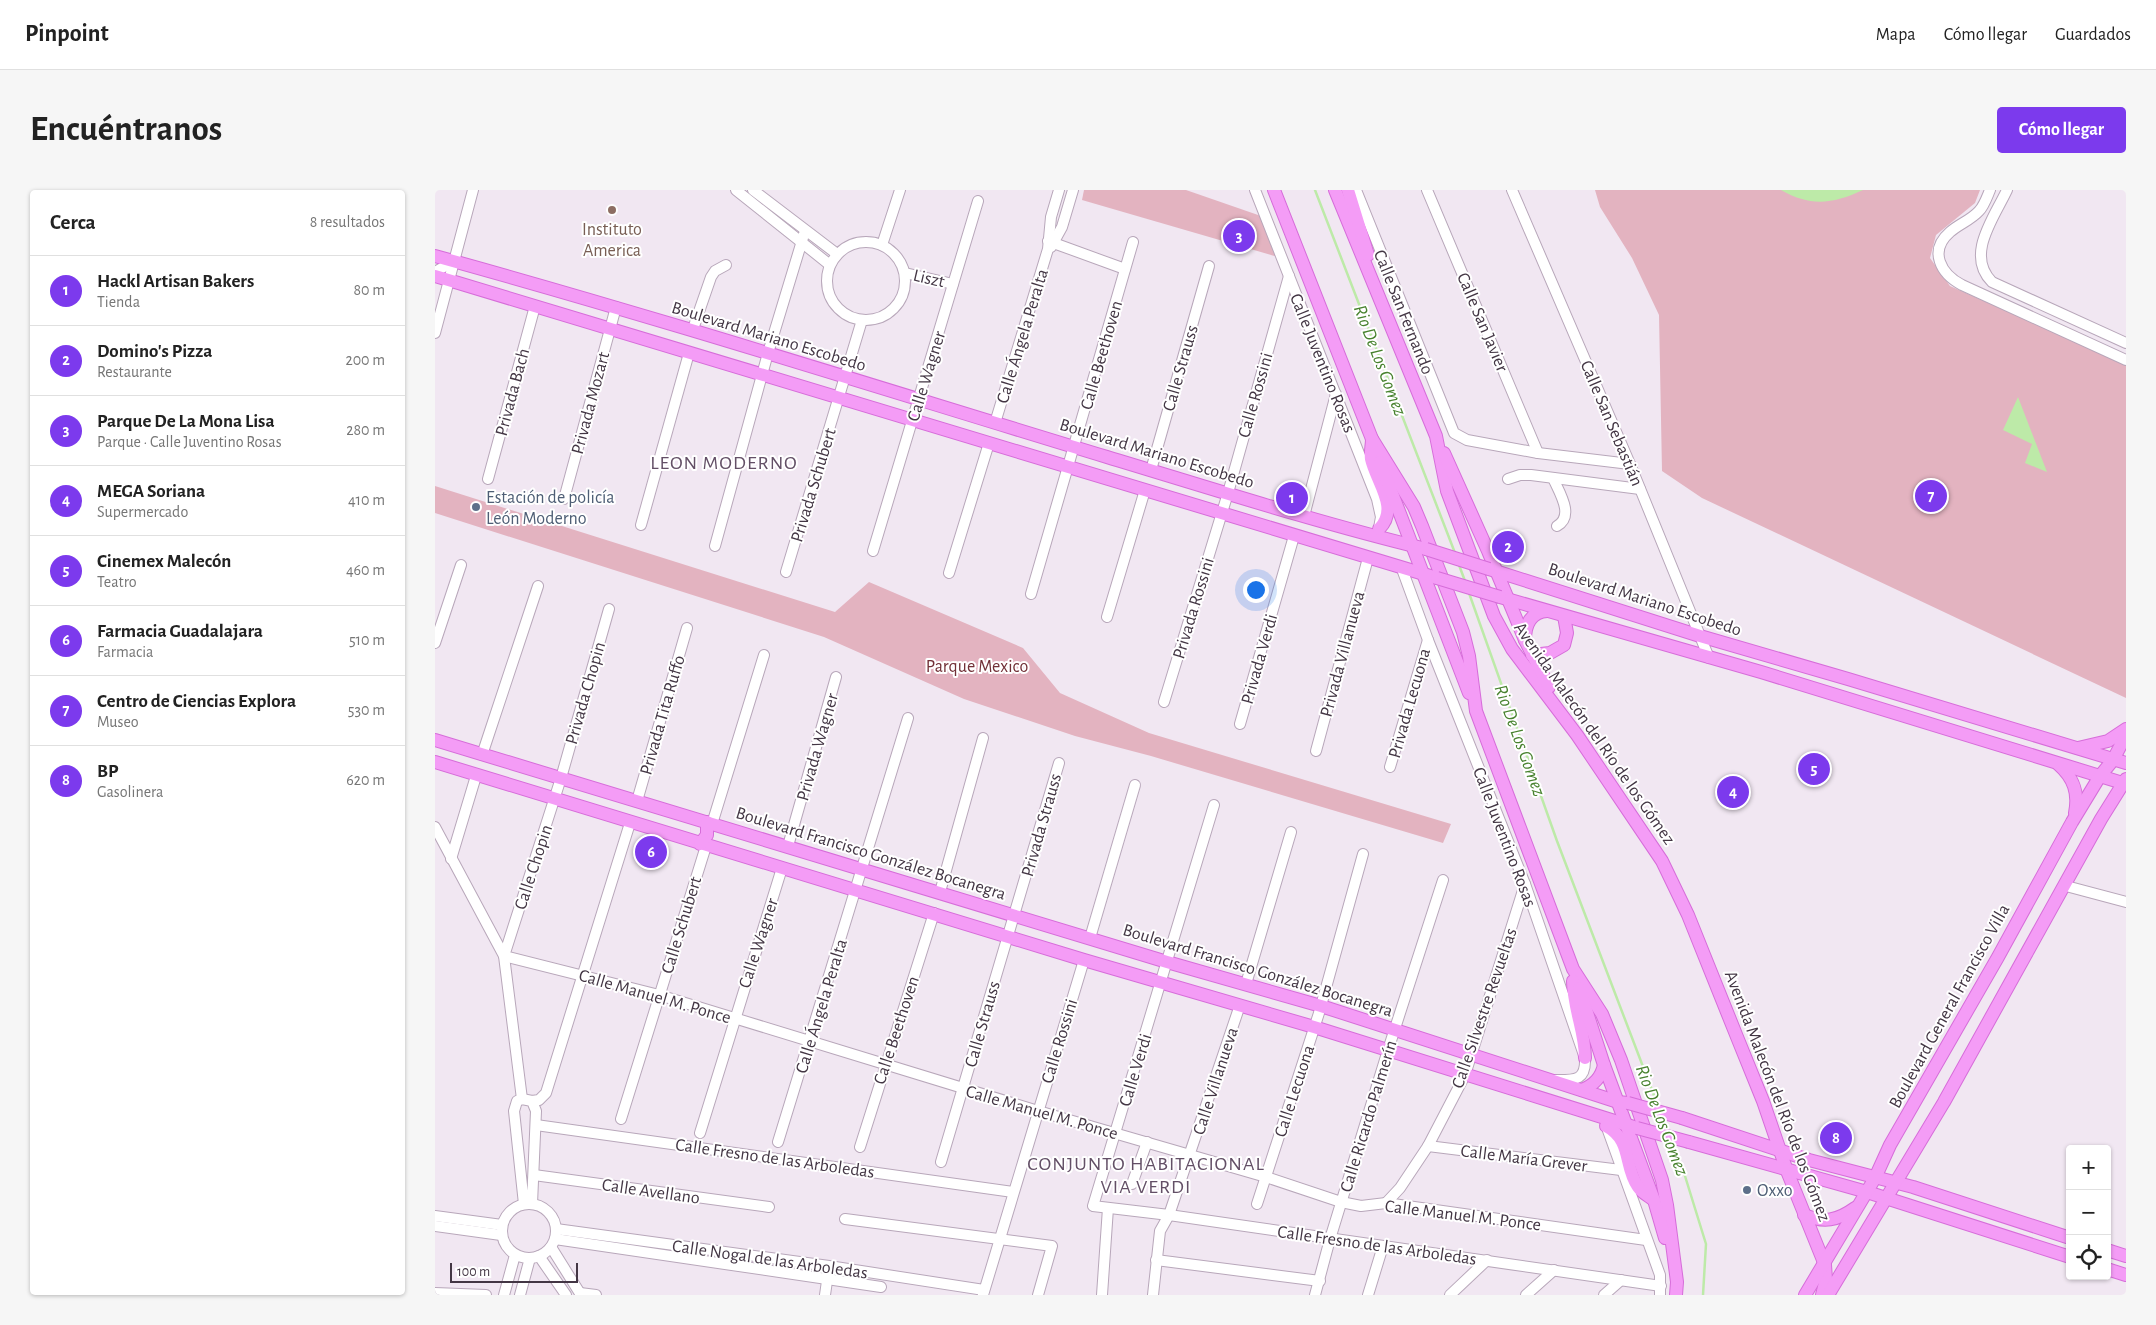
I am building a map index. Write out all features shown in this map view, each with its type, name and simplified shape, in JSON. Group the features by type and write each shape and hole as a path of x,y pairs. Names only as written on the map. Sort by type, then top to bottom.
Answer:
{"main road":[{"path":"1265,190 1275,212 1296,246"},
{"path":"1274,190 1373,439 1423,574 1477,711 1573,969 1604,1065 1623,1102 1675,1268"},
{"name":"Avenida Malecón del Río de los Gómez","path":"1335,190 1376,294 1436,436 1447,491 1494,616 1512,649 1577,735 1647,835 1675,886 1763,1101 1779,1151 1825,1265"},
{"path":"1348,190 1369,259 1376,294"},
{"name":"Boulevard Mariano Escobedo","path":"435,256 693,330 1324,522 1355,531 1377,533 1700,636 2126,763"},
{"name":"Boulevard Mariano Escobedo","path":"435,276 1402,569 1761,672 2125,782"},
{"path":"1436,436 1488,552 1504,598 1532,655 1577,735"},
{"path":"1373,439 1371,460 1386,498 1388,512 1385,523 1377,533"},
{"path":"1373,439 1414,507 1463,632 1469,656 1477,711"},
{"path":"1318,543 1324,522"},
{"path":"1355,531 1367,543 1369,550 1368,558"},
{"path":"1488,552 1504,567 1523,579"},
{"path":"1525,640 1526,626 1530,619 1540,612 1550,611"},
{"path":"1532,655 1550,653 1564,644 1567,633 1564,616"},
{"path":"1761,672 1769,661 1777,658"},
{"path":"2075,749 2108,741 2126,729"},
{"name":"Boulevard General Francisco Villa","path":"1805,1295 1825,1265 1875,1178 1890,1145 1998,957 2072,822 2100,776 2113,760 2126,735"},
{"name":"Boulevard Francisco González Bocanegra","path":"435,740 1167,962 1321,1006 1582,1090 1682,1118 1779,1151 1913,1188 2066,1237"},
{"path":"2052,760 2068,774 2075,786 2077,798 2072,822"},
{"path":"435,762 554,800 856,889 1084,960 1314,1027 1631,1126 1867,1192 2066,1256"},
{"path":"1828,1295 1944,1102 2109,806 2125,782"},
{"path":"2109,806 2126,798"},
{"path":"703,845 710,823"},
{"path":"1573,969 1573,997 1584,1043 1585,1058"},
{"path":"1573,969 1608,1028 1649,1143 1665,1194 1675,1268 1676,1295"},
{"path":"1582,1090 1597,1081 1604,1065"},
{"path":"1606,1126 1617,1133 1624,1144 1638,1187 1654,1200"},
{"path":"1906,1164 1913,1188"},
{"path":"1804,1214 1820,1221 1833,1219 1844,1216 1859,1205"},
{"path":"2111,1251 2126,1256"},
{"path":"1822,1295 1826,1279 1825,1265"},
{"path":"2111,1270 2126,1275"}],"street":[{"path":"435,333 473,190"},
{"path":"736,190 830,266"},
{"path":"753,190 837,254"},
{"path":"882,245 900,190"},
{"name":"Calle Ángela Peralta","path":"995,423 1050,244 1051,217 1059,190"},
{"name":"Calle Ángela Peralta","path":"1050,244 1062,227 1073,190"},
{"name":"Calle Juventino Rosas","path":"1255,190 1377,499 1381,518 1377,533"},
{"name":"Calle San Fernando","path":"1356,190 1454,434 1467,440 1538,453"},
{"name":"Calle San Javier","path":"1427,190 1538,453"},
{"name":"Calle San Sebastián","path":"1512,190 1630,464 1709,658"},
{"path":"1990,190 1980,210 1951,230 1941,244 1939,257 1945,273 1962,285 2126,360"},
{"path":"2007,190 1981,245 1980,260 1986,276 1992,282 2126,343"},
{"name":"Calle Wagner","path":"873,551 978,201"},
{"path":"715,546 768,353 805,231"},
{"path":"870,242 882,245 900,261 905,273 903,297 896,307 886,315 875,320 863,320 845,314 832,301 827,290 830,266 837,254 847,247 858,243 870,242"},
{"name":"Calle Beethoven","path":"1031,594 1133,242"},
{"path":"1050,244 1125,269"},
{"path":"435,272 454,261"},
{"path":"693,330 711,277 715,271 726,266"},
{"name":"Calle Strauss","path":"1151,470 1209,266"},
{"name":"Liszt","path":"905,273 953,284"},
{"name":"Calle Rossini","path":"1221,514 1289,276"},
{"name":"Privada Bach","path":"488,479 535,306"},
{"name":"Privada Mozart","path":"563,500 616,307"},
{"path":"840,399 863,320"},
{"path":"641,525 689,353"},
{"path":"1304,516 1336,394"},
{"name":"Privada Schubert","path":"786,572 840,399"},
{"path":"949,573 989,443"},
{"path":"1538,453 1630,464"},
{"path":"1508,480 1525,474 1640,488"},
{"path":"1553,478 1566,512 1565,519 1557,526"},
{"path":"1107,618 1145,490"},
{"name":"Privada Rossini","path":"1165,702 1221,514"},
{"name":"Privada Verdi","path":"1240,724 1294,536"},
{"name":"Privada Villanueva","path":"1316,751 1368,558"},
{"path":"435,643 461,565"},
{"name":"Calle Juventino Rosas","path":"1402,569 1427,640 1525,884 1585,1058"},
{"path":"482,755 538,586"},
{"name":"Privada Chopin","path":"561,778 609,608"},
{"name":"Privada Tita Ruffo","path":"637,801 687,628"},
{"name":"Privada Lecuona","path":"1391,767 1427,640"},
{"path":"710,823 764,655"},
{"name":"Privada Wagner","path":"788,846 836,677"},
{"name":"Calle Ángela Peralta","path":"779,1142 908,718"},
{"path":"940,892 983,738"},
{"name":"Privada Strauss","path":"1015,915 1059,763"},
{"path":"451,859 476,776"},
{"name":"Calle Chopin","path":"504,956 561,778"},
{"path":"1090,938 1135,785"},
{"path":"1167,962 1214,805"},
{"path":"528,1204 514,1111 517,1102 539,1100 546,1093 630,823"},
{"path":"435,827 504,956 527,1100 536,1110 534,1175 528,1204"},
{"path":"1246,984 1291,832"},
{"name":"Calle Schubert","path":"621,1119 703,845"},
{"path":"1321,1006 1363,854"},
{"name":"Calle Wagner","path":"700,1133 734,1018 782,868"},
{"name":"Calle Ricardo Palmerín","path":"1315,1295 1341,1202 1443,880"},
{"name":"Calle Silvestre Revueltas","path":"1387,1203 1400,1188 1427,1146 1465,1075 1525,884"},
{"path":"2066,886 2126,902"},
{"name":"Calle Beethoven","path":"861,1147 885,1064 934,913"},
{"name":"Calle Strauss","path":"941,1162 1015,915"},
{"name":"Calle Manuel M. Ponce","path":"504,956 659,994 1038,1111 1266,1177 1341,1202 1361,1206 1387,1203 1646,1240"},
{"name":"Calle Rossini","path":"983,1293 1084,960"},
{"name":"Calle Verdi","path":"1093,1206 1167,962"},
{"name":"Calle Villanueva","path":"1153,1295 1159,1231 1169,1214 1240,1005"},
{"name":"Calle Lecuona","path":"1257,1204 1321,1006"},
{"path":"1548,1079 1573,1080 1579,1078 1584,1073 1585,1058"},
{"path":"1538,1096 1543,1103 1601,1121 1606,1126 1660,1275 1661,1291"},
{"name":"Calle Fresno de las Arboledas","path":"536,1125 1013,1192"},
{"path":"1132,1184 1147,1142"},
{"name":"Calle María Grever","path":"1427,1146 1621,1170"},
{"name":"Calle Avellano","path":"534,1175 769,1207"},
{"path":"566,1295 535,1257 515,1255 509,1250 502,1230 510,1211 528,1204 546,1210 555,1222 554,1238 581,1294 596,1295"},
{"name":"Calle Fresno de las Arboledas","path":"1093,1206 1169,1214 1621,1280 1661,1291"},
{"path":"1102,1295 1108,1208"},
{"path":"435,1216 502,1230"},
{"path":"845,1219 1052,1246 1038,1295"},
{"path":"435,1226 502,1230"},
{"path":"520,1295 535,1257 554,1238"},
{"name":"Calle Nogal de las Arboledas","path":"554,1238 829,1266 983,1293"},
{"name":"Calle Nogal de las Arboledas","path":"554,1238 827,1279 880,1291"},
{"path":"1368,1295 1383,1246"},
{"path":"504,1295 515,1255"},
{"path":"1156,1260 1320,1281"},
{"path":"1450,1295 1487,1260"},
{"path":"825,1295 829,1266"},
{"path":"1526,1295 1554,1270"},
{"path":"880,1291 883,1275"},
{"path":"1604,1295 1621,1280"},
{"path":"435,1293 486,1295"}],"green space":[{"path":"1084,190 1186,190 1261,216 1278,257 1082,200"},
{"path":"1595,190 1980,190 1975,203 1936,235 1930,258 1950,286 2126,364 2126,698 1702,498 1662,471 1659,315 1632,258 1600,207"},
{"name":"Parque Mexico","path":"435,486 835,612 869,582 1023,648 1060,693 1149,733 1451,824 1443,843 1151,756 1075,736 964,699 824,637 435,513"}],"shaded area":[{"path":"1781,190 1863,190 1832,201 1822,202 1802,199"},
{"path":"2018,397 2047,472 2025,463 2032,444 2003,430"}],"waterway":[{"name":"Rio De Los Gomez","path":"1315,190 1455,553"},
{"name":"Rio De Los Gomez","path":"1459,565 1465,581"},
{"name":"Rio De Los Gomez","path":"1469,593 1557,841 1658,1106"},
{"name":"Rio De Los Gomez","path":"1662,1116 1668,1132"},
{"name":"Rio De Los Gomez","path":"1672,1142 1685,1176 1706,1244 1703,1295"}],"place":[{"name":"Instituto America","path":"612,210"},
{"name":"Parque De La Mona Lisa","path":"1239,236"},
{"name":"Centro de Ciencias Explora","path":"1931,496"},
{"name":"Hackl Artisan Bakers","path":"1292,498"},
{"name":"Estación de policía León Moderno","path":"476,507"},
{"name":"Domino's Pizza","path":"1508,547"},
{"name":"Cinemex Malecón","path":"1814,769"},
{"name":"MEGA Soriana","path":"1733,792"},
{"name":"Farmacia Guadalajara","path":"651,852"},
{"name":"BP","path":"1836,1138"},
{"name":"Oxxo","path":"1747,1190"}],"district":[{"name":"LEON MODERNO","path":"724,462"},
{"name":"CONJUNTO HABITACIONAL VIA VERDI","path":"1146,1174"}]}
